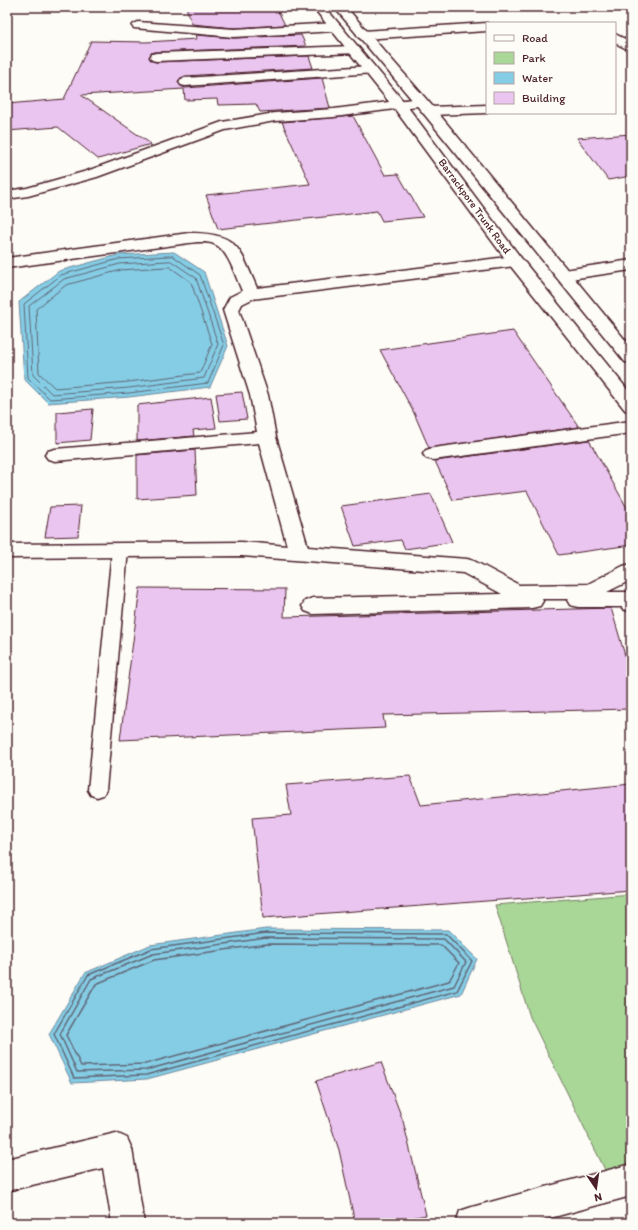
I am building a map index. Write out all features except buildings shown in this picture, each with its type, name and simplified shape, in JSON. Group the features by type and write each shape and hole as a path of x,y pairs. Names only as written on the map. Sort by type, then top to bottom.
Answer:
{"street":[{"name":"Barrackpore Trunk Road","path":"319,7 399,104 516,262 631,406"},
{"name":"Barrackpore Trunk Road","path":"340,7 425,107 631,358"},
{"path":"138,26 234,33 336,27"},
{"path":"363,35 486,27"},
{"path":"617,34 631,48"},
{"path":"156,57 354,50"},
{"path":"185,82 370,70"},
{"path":"7,195 28,192 92,174 222,126 275,117 334,113 399,104 425,107 486,109"},
{"path":"7,263 189,238 209,238 223,242 230,248 251,294"},
{"path":"300,554 268,437 259,395 230,310 232,302 237,298 251,294 516,262"},
{"path":"564,275 631,265"},
{"path":"433,454 631,427"},
{"path":"55,455 268,437"},
{"path":"7,551 242,549 467,566 515,592 591,591 631,571"},
{"path":"313,606 628,599 631,604"},
{"path":"7,1175 116,1149 128,1223"},
{"path":"472,1223 631,1180"}],"lane":[{"path":"97,790 120,550"}],"green space":[{"path":"631,894 631,1171 608,1176 530,1017 495,905"}],"water":[{"path":"174,252 204,272 228,346 210,387 129,397 48,403 24,379 19,302 59,271 118,255"},
{"path":"266,929 448,930 477,959 461,994 147,1079 72,1083 49,1034 85,973 150,945"}]}
